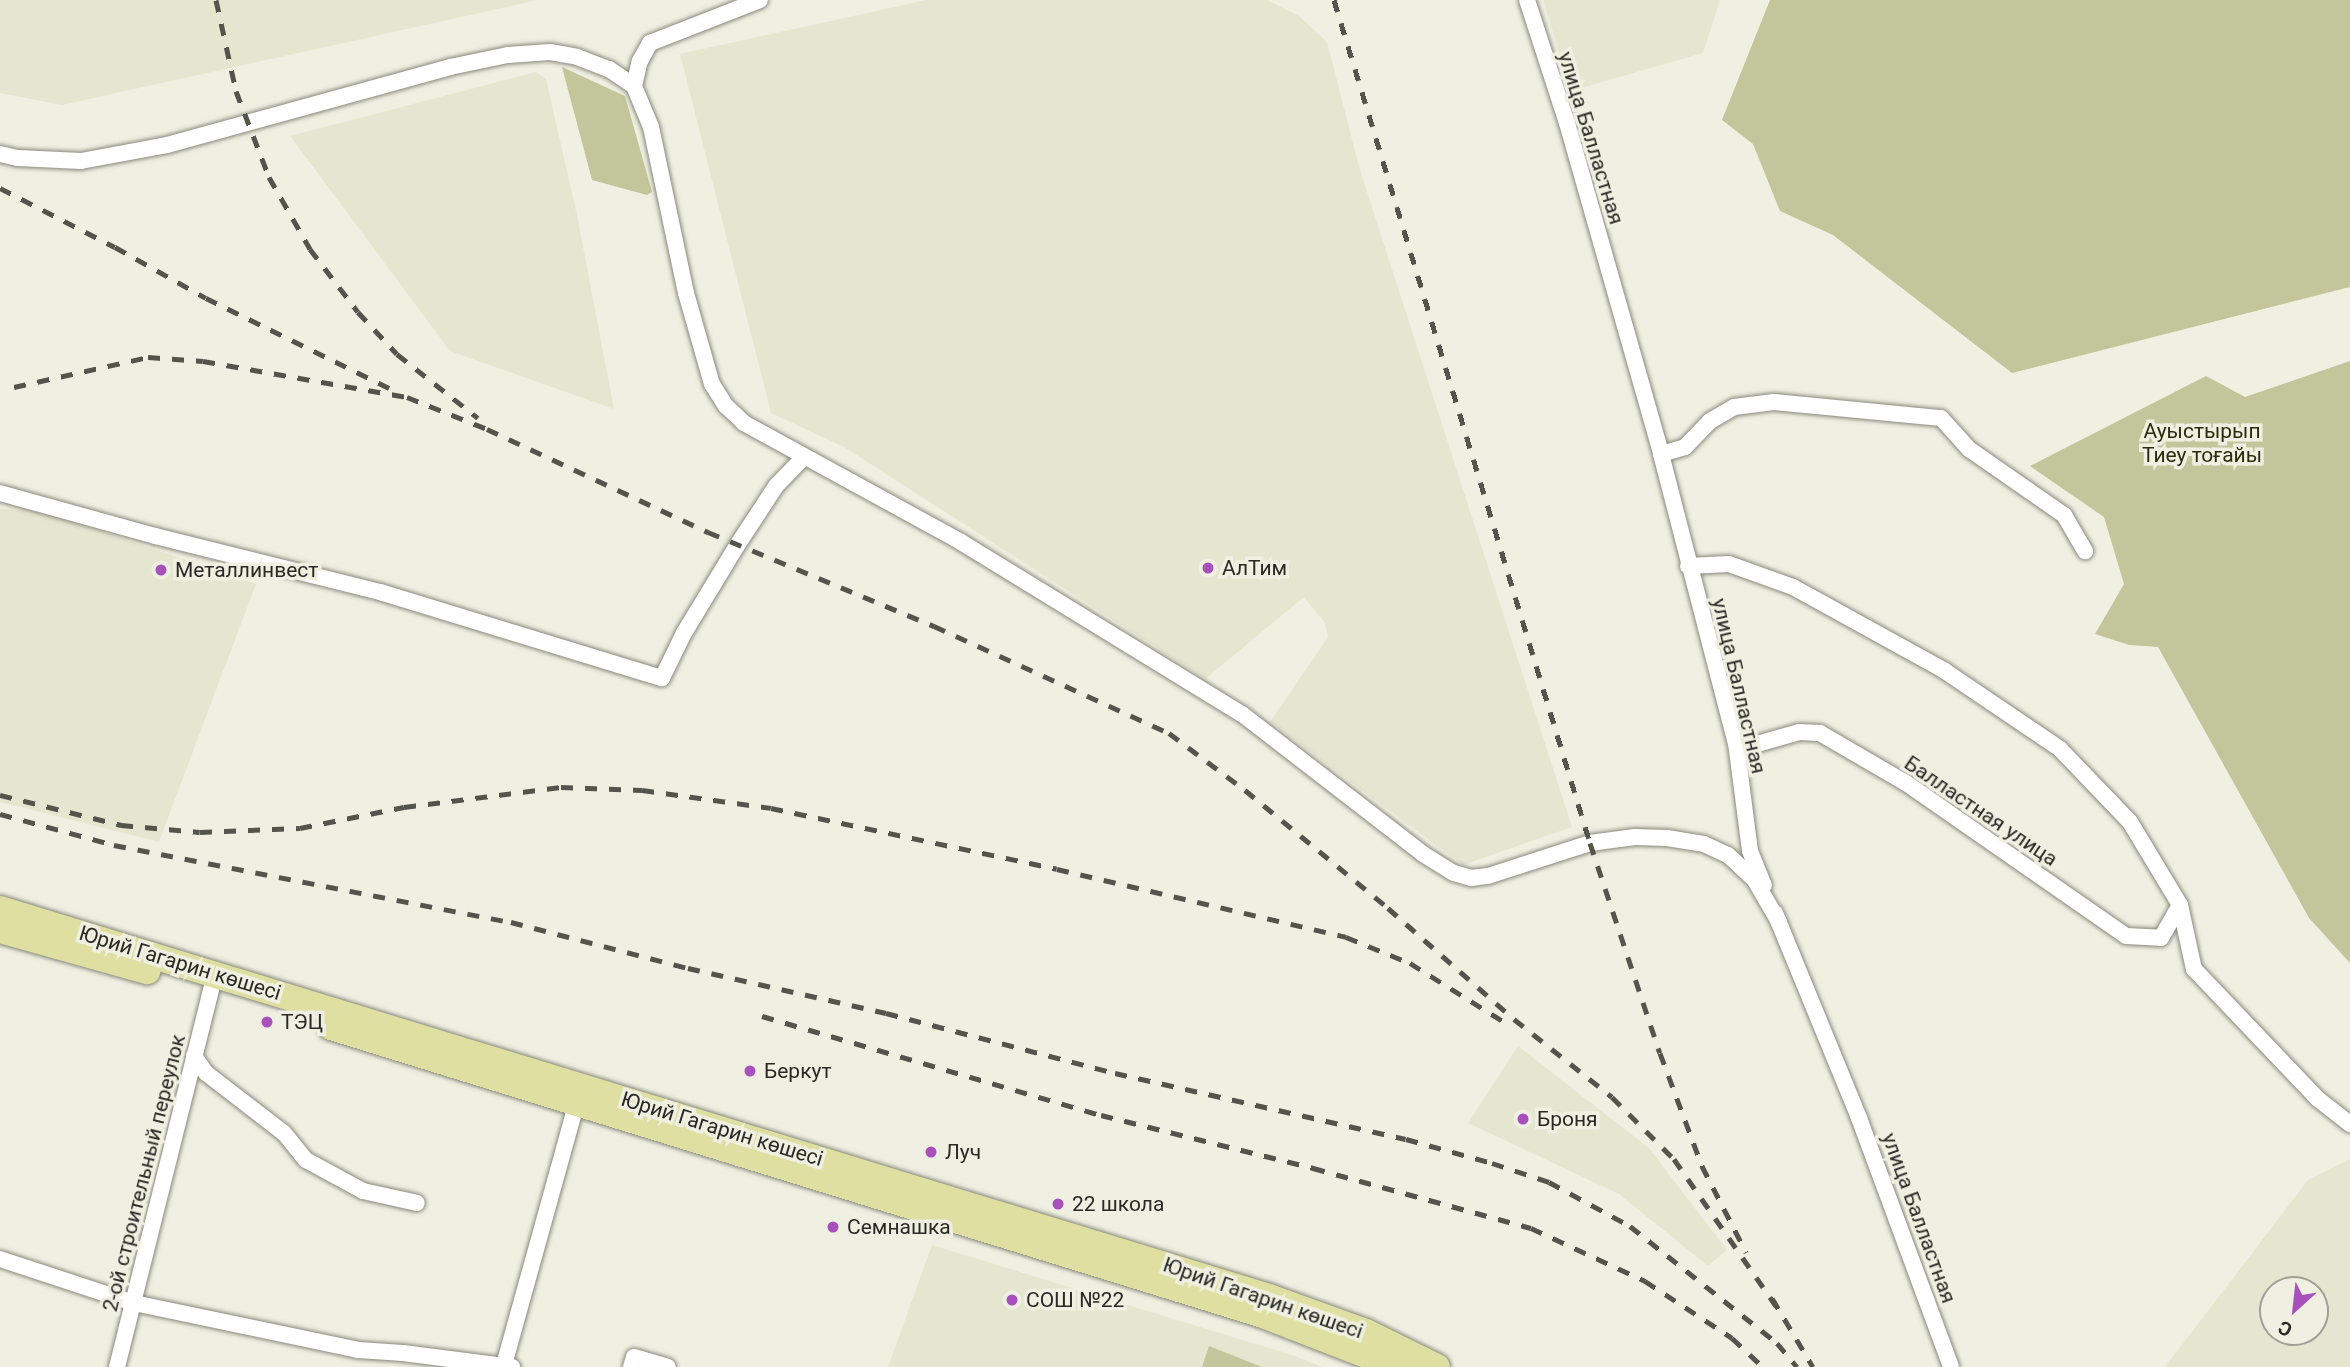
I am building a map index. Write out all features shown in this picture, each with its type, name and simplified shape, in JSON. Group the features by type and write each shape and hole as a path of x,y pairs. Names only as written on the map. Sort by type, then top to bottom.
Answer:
{"main road":[{"name":"Юрий Гагарин көшесі","path":"0,909 1263,1315 1397,1367"},
{"name":"Юрий Гагарин көшесі","path":"0,930 579,1095 1269,1297 1366,1332 1437,1367"}],"street":[{"path":"634,86 640,61 650,43 760,0"},
{"name":"улица Балластная","path":"1527,0 1567,123 1661,454 1736,743 1750,851 1859,1118 1951,1367"},
{"path":"0,154 18,158 81,161 167,145 450,67 508,55 550,52 577,57 609,69 634,86 652,127 686,293 712,384 726,406 744,423 961,542 1242,713 1423,854 1454,873 1471,878 1488,876 1590,843 1635,837 1667,838 1704,844 1728,855 1754,879 1779,922"},
{"path":"1661,454 1685,447 1710,421 1734,407 1773,402 1941,418 1969,449 2064,515 2085,551"},
{"path":"0,494 380,592 662,678 684,633 738,544 776,486 804,457"},
{"path":"1688,566 1729,564 1793,587 1996,703 2060,749 2130,822 2180,905 2194,969 2318,1099 2350,1124"},
{"name":"Балластная улица","path":"1736,743 1757,744 1799,732 1821,733 1906,783 2126,936 2161,938 2180,905"},
{"name":"2-ой строительный переулок","path":"117,1367 211,989"},
{"path":"194,1056 206,1073 284,1133 306,1160 363,1191 417,1203"},
{"path":"0,1259 134,1303 358,1350 508,1366 579,1095"},
{"path":"631,1367 634,1357 668,1367"}],"shaded area":[{"path":"0,0 538,0 62,105 0,93"},
{"path":"926,0 1267,0 1299,16 1327,42 1360,170 1572,827 1463,865 1270,722 1328,637 1325,623 1304,597 1205,679 844,447 771,413 680,54"},
{"path":"1543,0 1720,0 1703,53 1571,91"},
{"path":"536,72 546,79 577,215 614,409 450,351 290,136"},
{"name":"Металлинвест","path":"0,509 38,510 256,584 159,842 0,802"},
{"path":"1518,1046 1649,1148 1727,1250 1708,1266 1619,1194 1468,1123"},
{"path":"2350,1159 2350,1367 2165,1367 2308,1180"},
{"name":"СОШ №22","path":"932,1245 1292,1355 1322,1367 888,1367"}],"green space":[{"path":"1770,0 2350,0 2350,287 2012,373 1833,235 1780,211 1753,144 1722,120"},
{"path":"562,67 625,96 652,192 647,195 592,180"},
{"name":"Ауыстырып Тиеу тоғайы","path":"2350,361 2350,963 2309,918 2158,647 2129,645 2095,634 2124,584 2104,517 2030,466 2206,376 2245,397"},
{"path":"1209,1346 1262,1367 1202,1367"}],"railway":[{"path":"216,0 236,91 269,177 310,249 358,312 397,354 478,418"},
{"path":"1334,0 1590,843 1660,1053 1702,1166 1746,1252"},
{"path":"0,188 115,247 206,298 389,388"},
{"path":"14,387 148,357 203,361 407,397 487,429 708,532 934,626 1169,733 1245,790 1388,908 1514,1019 1612,1097 1674,1159 1776,1306"},
{"path":"0,795 121,825 200,832 300,828 404,807 561,787 642,790 771,808 1057,869 1346,937 1410,963 1511,1026"},
{"path":"0,814 114,845 511,922 688,968 886,1013 1115,1073 1406,1139 1492,1163 1549,1182 1630,1226 1777,1343 1797,1367"},
{"path":"762,1016 1101,1115 1313,1168 1531,1228 1645,1281 1732,1338 1763,1367"},
{"path":"1772,1298 1813,1367"}],"place":[{"name":"АлТим","path":"1208,568"},
{"name":"Металлинвест","path":"161,570"},
{"name":"ТЭЦ","path":"267,1022"},
{"name":"Беркут","path":"750,1071"},
{"name":"Броня","path":"1523,1119"},
{"name":"Луч","path":"931,1152"},
{"name":"22 школа","path":"1058,1204"},
{"name":"Семнашка","path":"833,1227"},
{"name":"СОШ №22","path":"1012,1300"}]}
